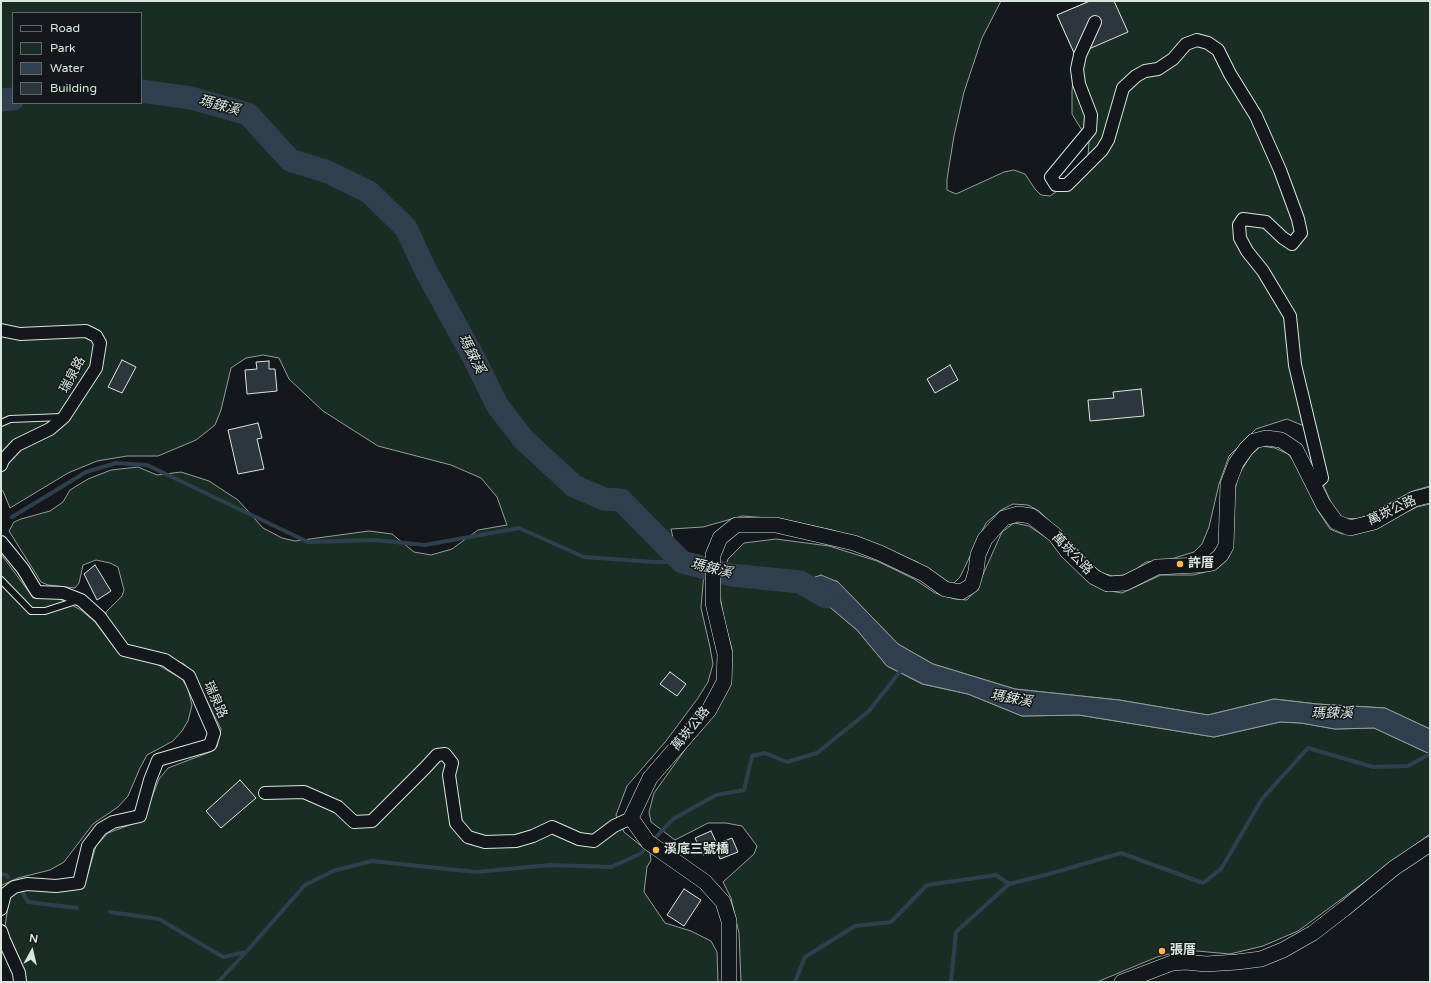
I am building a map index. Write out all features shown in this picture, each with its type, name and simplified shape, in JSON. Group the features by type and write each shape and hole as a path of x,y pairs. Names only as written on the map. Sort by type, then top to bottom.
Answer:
{"street":[{"path":"1095,22 1080,55 1077,69 1079,84 1091,115 1090,130 1051,177 1056,186 1066,185 1102,150 1108,140 1123,88 1136,76 1145,71 1158,69 1173,59 1186,44 1197,40 1208,42 1218,50 1230,74 1256,116 1280,170 1298,219 1301,233 1292,244 1283,238 1266,222 1243,219 1239,225 1240,238 1247,251 1263,271 1290,316 1294,365 1322,478 1314,485"},
{"name":"瑞泉路","path":"1,330 20,334 86,331 96,336 100,343 96,368 64,417 50,429 17,445 3,460 1,465"},
{"name":"萬崁公路","path":"631,818 650,778 708,710 724,682 725,654 713,603 713,555 720,538 736,525 776,525 854,543 880,553 924,574 946,589 961,592 972,585 978,555 985,539 1004,518 1018,514 1031,516 1055,535 1067,551 1094,577 1108,584 1125,583 1157,567 1212,563 1221,555 1226,546 1228,484 1236,463 1254,441 1266,438 1281,440 1296,450 1323,504 1336,522 1350,528 1374,522 1414,499 1430,495"},
{"name":"瑞泉路","path":"1,542 23,569 37,592 63,593 80,600 100,617 124,650 165,660 189,676 214,733 210,745 158,760 150,780 140,816 113,822 101,829 88,846 79,883 56,886 27,884 14,887 5,894 1,908"},
{"path":"265,793 304,792 338,807 354,822 372,821 437,755 445,754 452,763 449,775 456,823 468,837 484,842 516,841 533,836 552,827 579,839 594,841 614,826 631,818 652,845 704,882 723,902 729,922 729,982"},
{"path":"1122,982 1172,963 1186,962 1206,964 1237,962 1261,959 1282,950 1313,933 1394,868 1430,844"},
{"path":"1,930 19,973 20,982"}],"lane":[{"path":"1,422 10,419 64,417"},
{"path":"1,580 32,611 45,611 80,600"}],"green space":[{"path":"1,1 1001,1 982,38 964,92 954,136 947,179 947,190 956,194 1004,172 1014,170 1025,174 1041,195 1050,196 1070,182 1088,156 1089,142 1072,114 1075,55 1057,15 1090,1 1430,1 1430,486 1413,491 1359,519 1342,518 1335,511 1314,465 1309,428 1287,419 1256,429 1229,456 1219,484 1209,527 1202,544 1194,552 1168,560 1146,562 1124,575 1113,576 1102,573 1090,563 1039,511 1028,505 1013,504 1001,510 986,523 960,577 953,584 941,579 917,562 879,545 832,530 782,519 742,516 703,527 671,529 674,542 684,552 702,556 705,560 701,608 713,664 708,682 698,698 666,741 627,786 616,815 624,832 650,853 651,860 647,867 644,892 665,923 691,931 711,941 717,952 718,982 25,982 26,977 21,962 5,927 9,898 13,894 25,889 43,891 63,890 86,880 96,846 108,833 143,820 159,779 168,768 210,752 217,747 221,729 192,671 184,664 168,657 126,646 106,617 106,612 122,596 124,590 118,567 110,563 96,560 83,565 79,583 75,588 48,585 41,582 9,531 14,522 50,511 63,502 70,490 88,479 111,470 138,467 157,475 181,472 209,481 238,500 263,528 282,538 295,541 369,531 392,534 414,552 431,555 452,549 478,530 507,525 497,497 481,478 451,465 378,446 323,411 289,379 279,358 263,355 246,358 231,368 221,410 215,425 196,440 158,456 127,456 97,461 68,473 10,508 3,491 1,490"},
{"path":"1261,446 1275,448 1288,454 1297,465 1318,511 1330,529 1342,534 1355,533 1384,523 1417,507 1430,504 1430,729 1385,708 1317,704 1274,699 1208,715 1119,700 1015,689 933,664 898,644 837,581 800,582 857,630 887,666 922,684 968,694 1022,716 1079,715 1214,737 1280,722 1301,723 1335,729 1374,728 1430,754 1430,834 1298,931 1263,946 1230,954 1197,951 1177,952 1157,957 1097,982 741,982 739,933 731,898 723,882 754,854 757,846 742,826 726,823 708,823 675,840 651,822 649,812 654,793 712,712 732,661 732,649 724,620 719,589 728,559 744,543 776,539 829,546 877,561 914,579 935,593 955,599 967,600 976,590 1002,532 1014,523 1029,526 1051,541 1087,581 1105,590 1122,593 1161,575 1193,575 1213,570 1229,557 1234,495 1238,476 1251,455"},
{"path":"1,554 32,596 41,598 58,598 81,610 95,622 116,650 124,656 153,662 182,679 188,689 192,705 188,721 182,731 173,741 147,755 128,796 118,807 93,824 64,862 50,870 18,878 2,885 1,887"}],"water":[{"name":"瑪鋉溪","path":"821,575 838,582 898,644 933,664 1015,689 1119,700 1208,715 1274,699 1317,704 1385,708 1430,729 1430,754 1374,728 1335,729 1301,723 1280,722 1214,737 1079,715 1022,716 968,694 923,684 887,666 857,630 800,582"}],"building":[{"path":"1090,1 1114,1 1128,32 1075,55 1057,15"},
{"path":"122,360 136,367 122,393 108,387"},
{"path":"269,361 269,369 275,369 277,391 247,394 245,370 257,369 256,362"},
{"path":"950,365 958,380 935,393 927,379"},
{"path":"1141,389 1144,416 1090,421 1088,400 1114,398 1113,392"},
{"path":"258,423 262,438 257,439 264,469 238,474 228,430"},
{"path":"95,565 111,591 97,600 84,574"},
{"path":"670,672 686,684 677,696 660,684"},
{"path":"240,780 256,798 221,828 206,811"},
{"path":"711,831 717,844 732,838 738,852 720,859 716,850 703,855 695,838"},
{"path":"684,889 701,900 684,926 667,915"}],"waterway":[{"name":"瑪鋉溪","path":"142,91 191,98 248,114 290,160 328,172 369,192 406,228 425,269 475,360 497,405 523,439 574,486 604,499 621,500 682,562 731,575 800,582 826,597"},
{"name":"瑪鋉溪","path":"1,100 12,99"},
{"path":"12,517 86,472 116,463 147,465 308,542 375,540 425,545 519,528 584,557 654,562 682,562"},
{"path":"218,982 305,885 333,871 372,861 476,872 550,865 611,867 640,854 673,819 716,795 744,790 752,756 765,753 787,762 817,753 869,711 902,669"},
{"path":"795,982 805,957 855,926 891,922 927,885 996,875 1009,884 1121,853 1203,883 1221,869 1262,799 1308,748 1373,767 1408,766 1430,754"},
{"path":"1,874 8,877"},
{"path":"951,982 956,932 1009,884"},
{"path":"23,893 28,902 77,908"},
{"path":"110,912 159,919 223,957 246,952"}],"place":[{"name":"許厝","path":"1180,564"},
{"name":"溪底三號橋","path":"656,850"},
{"name":"張厝","path":"1162,951"}]}
